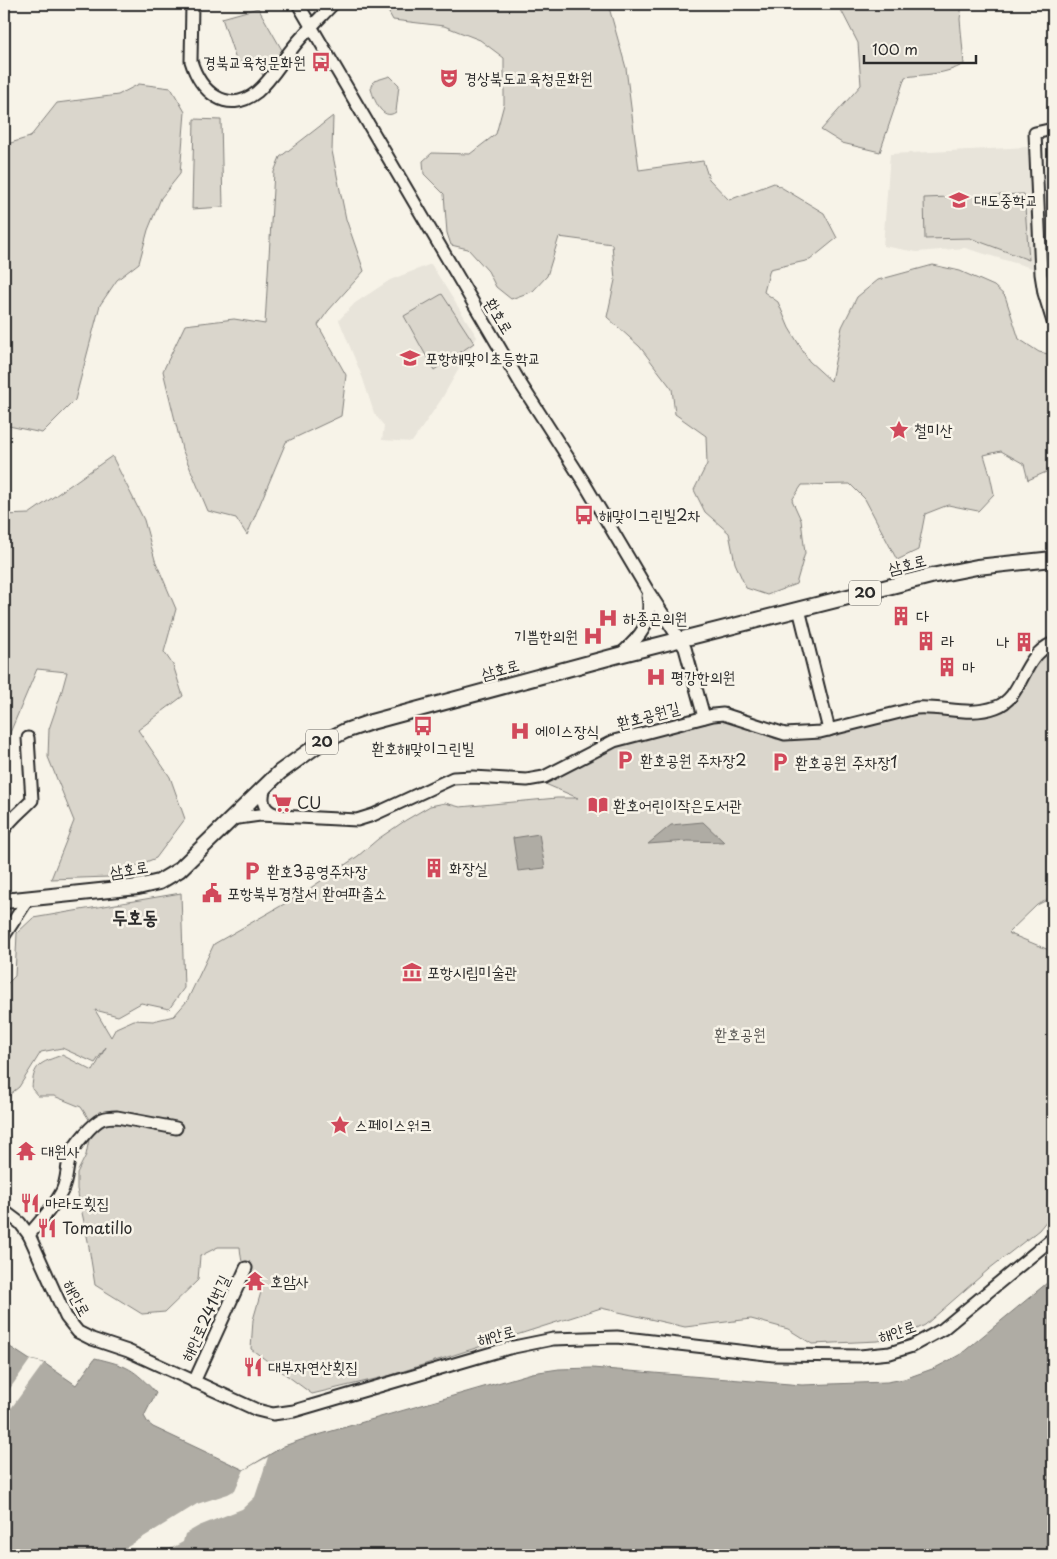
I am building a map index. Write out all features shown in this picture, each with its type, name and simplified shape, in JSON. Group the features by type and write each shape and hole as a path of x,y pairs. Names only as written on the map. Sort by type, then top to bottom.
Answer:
{"main road":[{"name":"삼호로","path":"4,901 138,887 159,882 188,862 268,782 292,762 319,744 361,725 619,655 956,571 1013,562 1053,559"}],"street":[{"path":"193,4 191,61 198,78 208,93 220,99 232,101 245,99 257,92 272,77 290,51 333,4"},
{"name":"환호로","path":"298,4 522,386 583,481 648,591 680,640 688,655 704,717"},
{"path":"1053,129 1035,133 1041,274 1044,293 1053,322"},
{"path":"619,655 632,644 645,627 650,612 648,591"},
{"path":"799,609 829,730"},
{"name":"환호공원길","path":"231,819 250,815 277,815 357,820 374,815 453,778 473,776 533,780 544,777 614,742 704,717 723,714 784,734 829,730 916,708 970,712 996,707 1011,697 1027,666 1036,654 1045,646 1053,643"},
{"path":"4,830 10,820 20,813 32,800 28,738"},
{"path":"268,782 263,792 263,804 270,812 277,815"},
{"path":"4,936 28,899"},
{"path":"29,1235 60,1196 66,1181 70,1158 74,1148 100,1120 110,1117 176,1128"},
{"name":"해안로","path":"4,1211 20,1223 29,1235 66,1317 78,1332 92,1339 128,1351 256,1410 278,1414 294,1411 509,1348 553,1339 617,1337 774,1355 860,1356 880,1354 912,1346 943,1329 1053,1238"},
{"name":"해안로241번길","path":"194,1382 246,1268"}],"shaded area":[{"name":"대도중학교","path":"1029,147 1035,269 965,248 917,252 883,246 890,154"},
{"name":"포항해맞이초등학교","path":"431,264 477,337 441,400 412,442 382,440 384,426 374,413 363,379 339,320 355,303 390,280"},
{"path":"703,822 724,842 688,841 648,844 671,825"},
{"path":"539,834 545,868 518,871 513,838"},
{"path":"1053,1278 1053,1555 4,1555 4,1343 30,1360 44,1363 76,1385 95,1358 129,1369 156,1393 144,1416 148,1423 244,1470 284,1446 301,1440 532,1373 559,1369 592,1368 802,1385 887,1382 904,1379 935,1368 961,1354"}],"green space":[{"path":"384,4 608,4 626,68 639,170 703,161 709,179 729,200 774,183 824,213 837,238 810,260 770,269 764,292 778,302 789,328 809,361 831,381 842,327 857,297 878,280 933,265 960,271 994,286 1005,296 1019,339 1039,352 1053,355 1053,469 1028,480 1024,464 1001,451 984,455 994,494 978,511 948,505 925,514 918,550 897,560 865,499 850,484 802,485 792,500 801,520 805,553 796,584 767,595 746,588 735,563 729,533 705,512 694,490 707,464 706,436 675,414 672,389 640,347 607,317 615,280 612,244 559,237 547,276 533,291 511,299 496,287 488,271 468,249 451,245 447,233 444,194 424,174 423,161 432,153 470,154 496,134 504,104 504,58 480,40 444,26 393,20"},
{"path":"838,4 962,4 960,19 964,64 942,72 905,77 880,152 842,143 821,130 861,85 858,43"},
{"path":"258,8 282,50 263,76 256,58 237,63 222,18"},
{"path":"390,76 399,85 396,112 387,114 379,108 371,89 374,81"},
{"path":"139,84 171,88 185,112 180,174 161,198 148,230 139,263 117,280 100,305 75,400 42,433 4,425 4,145 30,137 57,103 118,95"},
{"path":"333,116 332,151 346,219 364,271 318,325 346,375 341,416 286,442 247,535 236,518 208,511 182,449 163,371 185,325 234,319 265,324 274,172 280,157"},
{"path":"194,119 221,120 223,207 192,209"},
{"path":"1024,194 1029,260 970,238 925,239 924,198"},
{"path":"442,294 474,343 434,370 404,316"},
{"path":"112,456 144,520 155,560 176,609 164,652 173,665 183,696 138,730 170,777 185,819 156,858 109,877 51,879 74,821 48,757 49,729 67,672 37,669 4,747 4,515 29,514"},
{"name":"환호공원","path":"1053,646 1053,897 1037,905 1008,933 1049,950 1053,946 1053,1213 1039,1230 989,1269 925,1325 903,1336 878,1341 812,1344 788,1329 751,1319 685,1327 601,1308 388,1376 312,1394 251,1349 253,1320 261,1292 245,1272 240,1247 218,1247 200,1256 198,1280 165,1312 142,1314 95,1285 77,1189 77,1173 86,1155 92,1124 81,1107 54,1096 38,1096 32,1089 36,1069 48,1060 62,1055 93,1071 106,1047 95,1063 62,1048 41,1052 19,1087 4,1099 4,987 15,976 17,933 33,918 181,893 184,988 169,1009 141,1003 118,1016 95,1010 111,1037 116,1028 134,1020 153,1021 174,1016 187,1001 214,944 300,895 358,856 378,839 430,806 445,803 460,807 557,798 578,798 543,783 621,744 693,724 727,720 776,739 822,735 907,714 930,712 957,717 996,712 1033,663"}],"pier":[{"path":"30,1360 44,1363 4,1418 4,1397"},
{"path":"268,1457 255,1497 242,1509 199,1526 185,1534 183,1542 159,1555 116,1554 197,1504 235,1490 244,1470"}],"place":[{"name":"경북교육청문화원","path":"321,62"},
{"name":"경상북도교육청문화원","path":"449,78"},
{"name":"대도중학교","path":"959,200"},
{"name":"포항해맞이초등학교","path":"410,358"},
{"name":"철미산","path":"899,430"},
{"name":"해맞이그린빌2차","path":"584,515"},
{"name":"다","path":"901,616"},
{"name":"하종곤의원","path":"608,618"},
{"name":"기쁨한의원","path":"593,636"},
{"name":"라","path":"926,641"},
{"name":"나","path":"1024,642"},
{"name":"마","path":"947,667"},
{"name":"평강한의원","path":"656,677"},
{"name":"환호해맞이그린빌","path":"423,726"},
{"name":"에이스장식","path":"520,731"},
{"name":"환호공원 주차장2","path":"625,760"},
{"name":"환호공원 주차장1","path":"780,762"},
{"name":"CU","path":"282,803"},
{"name":"환호어린이작은도서관","path":"598,805"},
{"name":"화장실","path":"434,868"},
{"name":"환호3공영주차장","path":"252,871"},
{"name":"포항북부경찰서 환여파출소","path":"212,893"},
{"name":"포항시립미술관","path":"412,972"},
{"name":"스페이스워크","path":"340,1125"},
{"name":"대원사","path":"26,1151"},
{"name":"마라도횟집","path":"30,1203"},
{"name":"Tomatillo","path":"47,1228"},
{"name":"호암사","path":"255,1281"},
{"name":"대부자연산횟집","path":"253,1367"}],"district":[{"name":"두호동","path":"135,917"}]}
